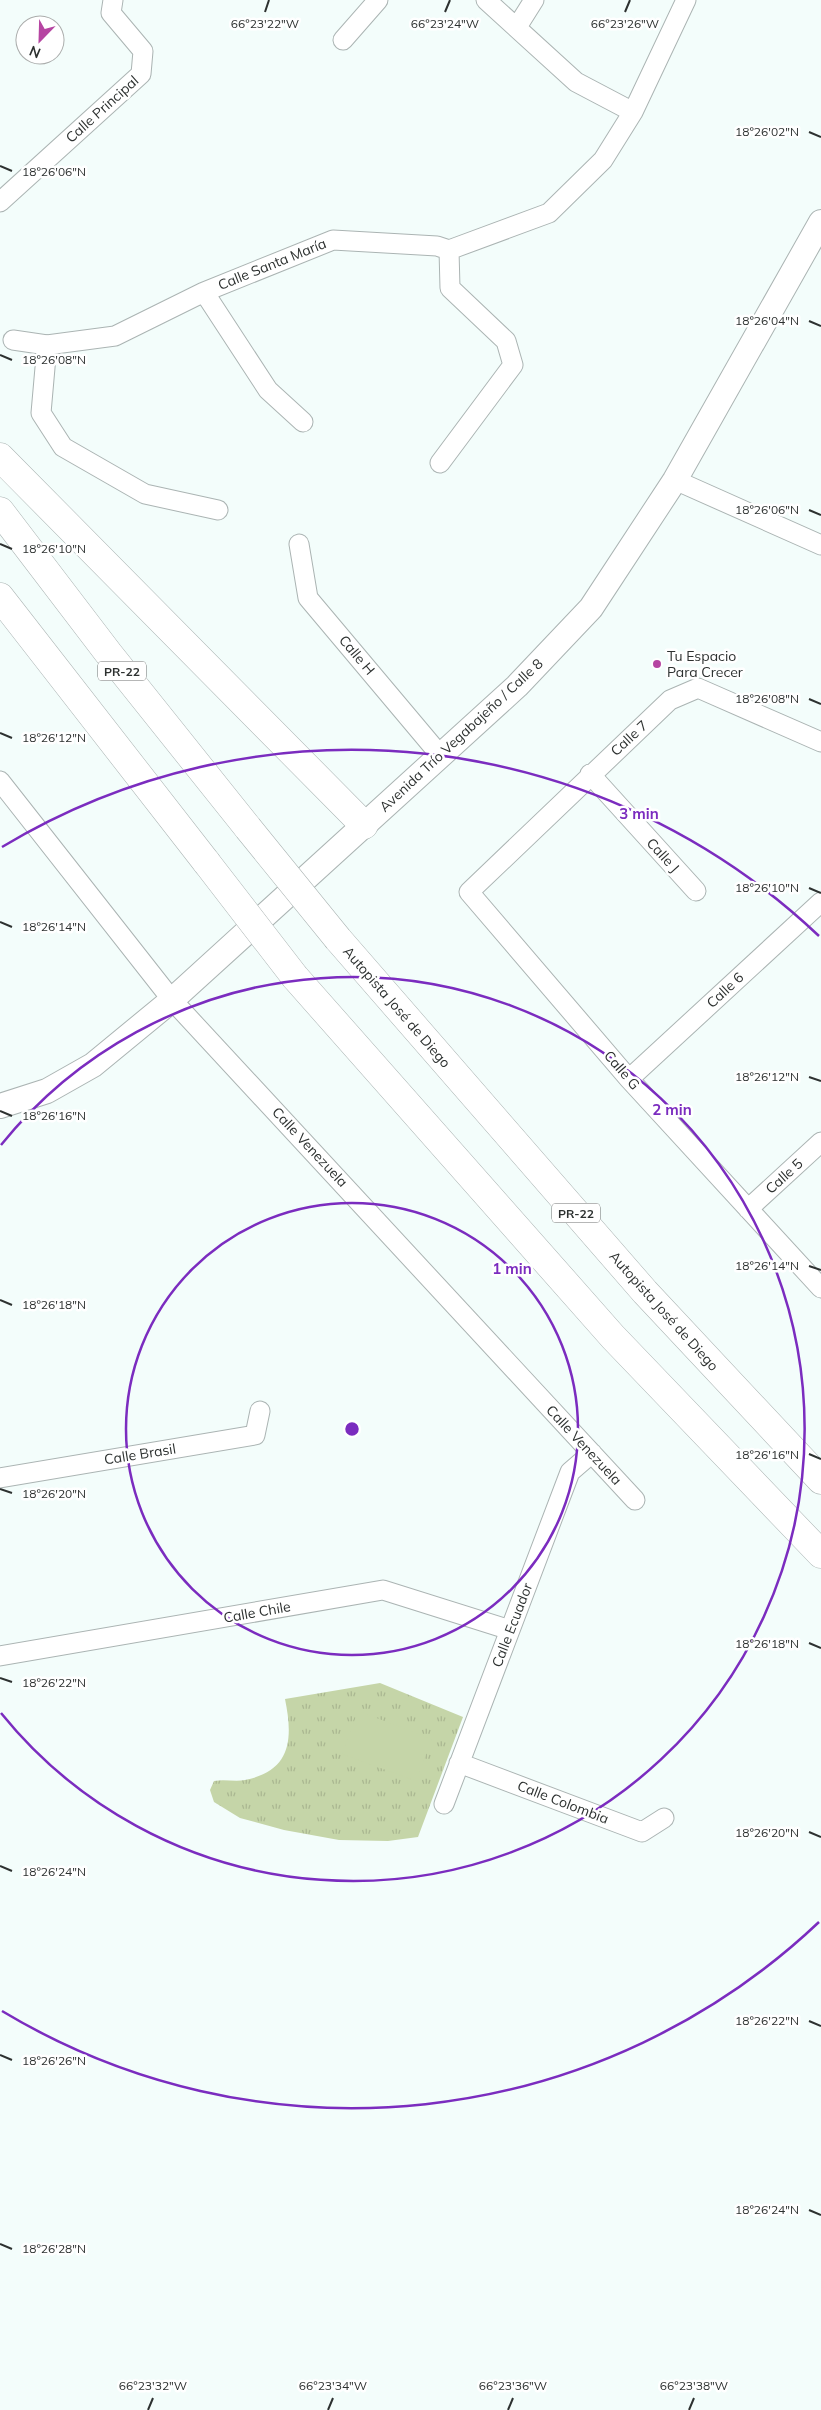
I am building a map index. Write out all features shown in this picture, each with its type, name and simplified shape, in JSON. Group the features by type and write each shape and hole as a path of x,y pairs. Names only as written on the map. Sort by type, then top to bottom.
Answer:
{"highway":[{"path":"0,457 364,825"},
{"name":"Autopista José de Diego","path":"0,510 109,654 338,939 645,1292 821,1480"},
{"path":"0,597 295,977 613,1337 821,1554"}],"street":[{"name":"Calle Principal","path":"0,202 142,74 143,52 111,13 113,0"},
{"path":"343,40 378,0"},
{"path":"486,0 576,82 633,112"},
{"path":"517,27 534,0"},
{"path":"440,462 513,366 506,341 450,288 449,250 549,213 603,160 633,112 686,0"},
{"name":"Avenida Trío Vegabajeño / Calle 8","path":"0,1106 48,1090 93,1065 172,1000 517,686 591,608 675,480 821,222"},
{"name":"Calle Santa María","path":"13,340 47,344 114,336 204,292 332,240 437,246 449,250"},
{"path":"204,292 268,390 303,422"},
{"path":"47,344 41,413 63,447 144,494 218,510"},
{"path":"675,480 821,545"},
{"name":"Calle H","path":"299,544 308,598 440,755"},
{"name":"Calle 7","path":"469,892 590,774 670,700 698,688 821,742"},
{"name":"Calle J","path":"590,774 696,891"},
{"name":"Calle Venezuela","path":"0,781 172,1000 635,1500"},
{"name":"Calle G","path":"469,892 629,1079 821,1288"},
{"name":"Calle 6","path":"629,1079 821,902"},
{"name":"Calle 5","path":"748,1209 821,1142"},
{"name":"Calle Brasil","path":"0,1478 255,1435 260,1411"},
{"name":"Calle Ecuador","path":"444,1804 570,1472 592,1453"},
{"name":"Calle Chile","path":"0,1656 383,1590 510,1630"},
{"name":"Calle Colombia","path":"459,1763 642,1832 664,1818"}],"green space":[{"path":"380,1683 463,1717 418,1837 388,1841 339,1840 284,1830 240,1818 214,1802 210,1790 214,1781 241,1781 261,1776 280,1761 286,1751 289,1727 285,1699"},
{"path":"358,1711 432,1739 416,1781 342,1754"}],"place":[{"name":"Tu Espacio Para Crecer","path":"657,664"}]}
